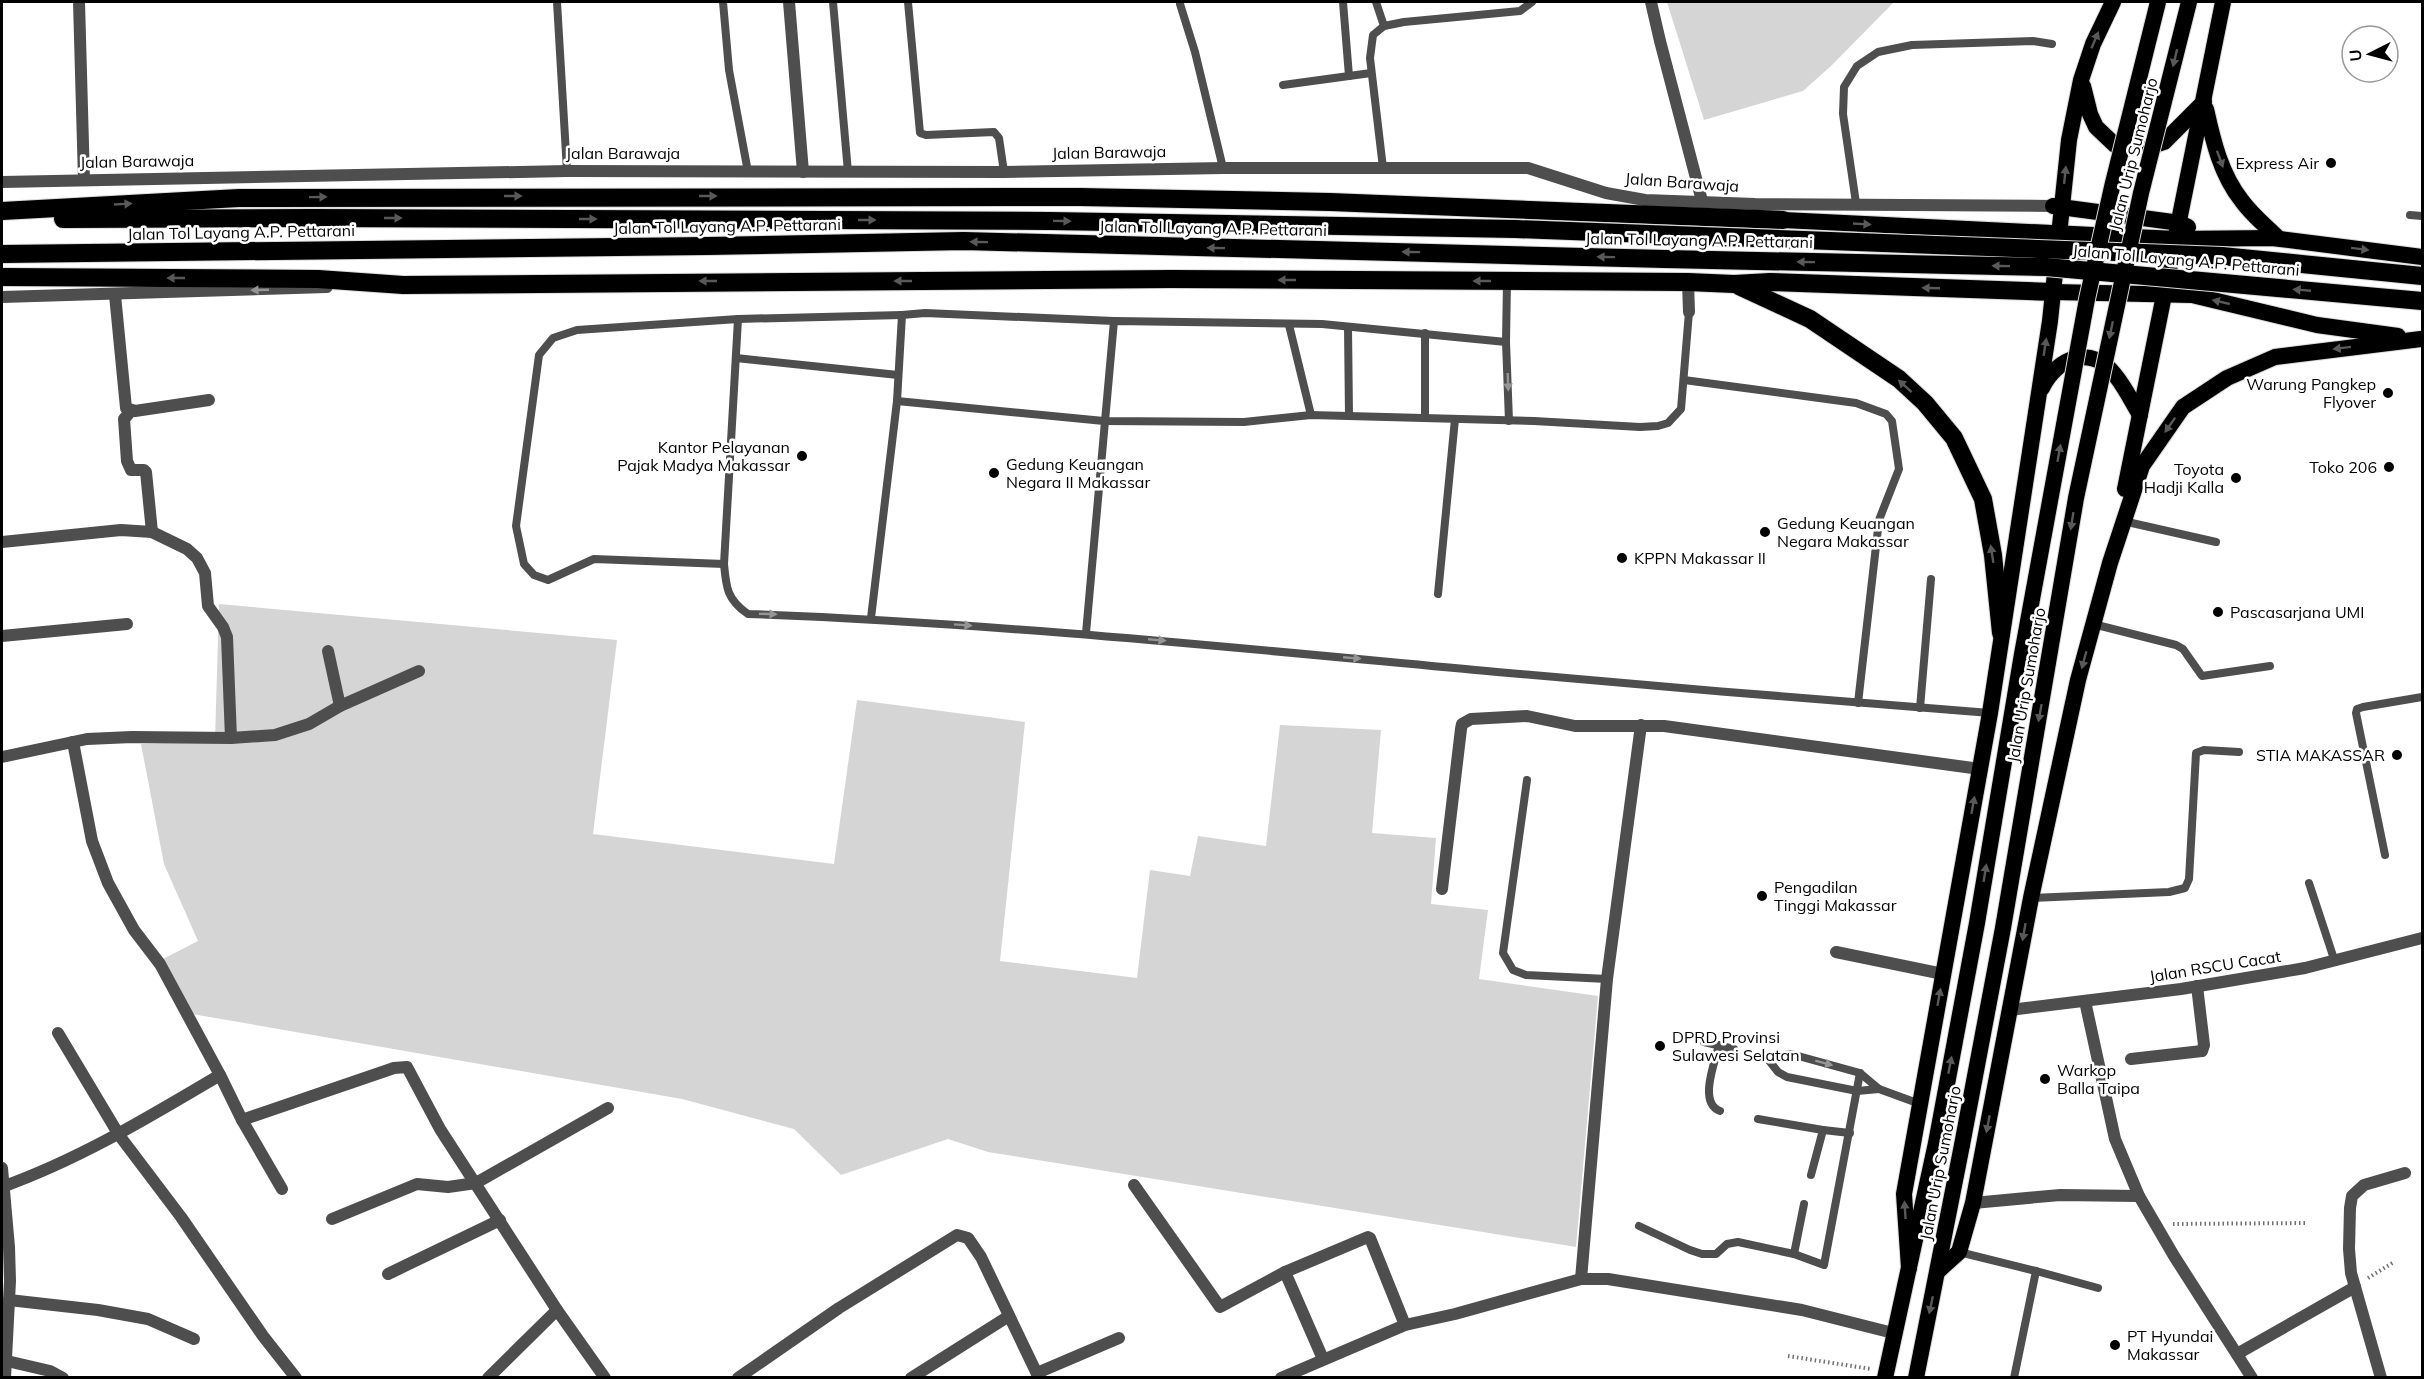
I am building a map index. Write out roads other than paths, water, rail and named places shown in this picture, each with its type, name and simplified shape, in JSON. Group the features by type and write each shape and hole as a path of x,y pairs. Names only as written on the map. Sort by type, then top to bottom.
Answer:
{"highway":[{"path":"1909,1268 1904,1194 1990,713 2060,234 2058,206 2081,80 2093,44 2112,2"},
{"name":"Jalan Urip Sumoharjo","path":"1886,1374 1893,1333 1936,1143 2087,299 2158,2"},
{"name":"Jalan Urip Sumoharjo","path":"1916,1377 2003,928 2076,498 2141,193 2189,2"},
{"path":"2110,562 2223,2"},
{"path":"2081,80 2096,127 2115,145 2127,148 2149,147 2164,142 2204,102"},
{"path":"2204,102 2225,173 2241,200 2278,238"},
{"path":"2,211 274,198 1080,197 1330,202 1783,220 2176,239 2278,238 2422,257"},
{"name":"Jalan Barawaja","path":"2058,206 2180,223 2207,238"},
{"name":"Jalan Tol Layang A.P. Pettarani","path":"2,219 1039,220 1516,229 2222,256 2422,276"},
{"name":"Jalan Tol Layang A.P. Pettarani","path":"2,254 964,241 2046,267 2422,301"},
{"path":"2,277 318,279 403,285 1158,279 1734,284 1770,282 2164,296 2192,295 2316,325 2422,339"},
{"path":"1734,284 1810,319 1899,379 1954,438 1983,499 1993,555 2001,633"},
{"path":"1938,1271 1959,1252 1973,1203 2031,898 2078,680 2110,562 2142,466 2183,407 2227,378 2275,357 2422,339"},
{"path":"2037,398 2056,366 2070,358 2088,358 2104,364 2115,375 2140,415"}],"street":[{"path":"79,2 84,180"},
{"path":"789,2 803,172"},
{"path":"1651,2 1702,201"},
{"name":"Jalan Barawaja","path":"2,182 567,171 1004,172 1223,168 1528,168 1629,199 1755,204 2058,206"},
{"path":"1688,282 1689,312"},
{"path":"2,297 403,285"},
{"path":"114,295 124,404 131,411"},
{"path":"152,532 146,472 131,470 126,461 124,419 131,411 209,400"},
{"path":"2,542 121,530 152,532 187,549 203,567 208,606 223,627 227,637 231,738"},
{"path":"2,636 127,624"},
{"path":"328,651 340,706"},
{"path":"2,757 73,742 132,736 231,738 275,735 309,724 340,706 419,672"},
{"path":"1442,889 1461,729 1466,721 1527,716 1575,726 1641,725 1675,728 1980,769"},
{"path":"1581,1279 1607,979 1641,725"},
{"path":"73,742 92,842 108,883 134,930 160,964 242,1120 282,1189"},
{"name":"Jalan RSCU Cacat","path":"2010,1010 2197,986 2335,962 2422,938"},
{"path":"1836,952 1943,974"},
{"path":"2131,1059 2202,1051 2204,1045 2197,986"},
{"path":"2085,1001 2115,1138 2139,1196 2154,1224 2252,1377"},
{"path":"58,1033 119,1135 181,1217 263,1336 296,1377"},
{"path":"242,1120 394,1068 406,1067 440,1129 557,1310 605,1377"},
{"path":"2,1187 54,1167 119,1135 220,1075"},
{"path":"332,1219 417,1184 447,1187 476,1183 608,1108"},
{"path":"2,1168 6,1282 9,1300 5,1377"},
{"path":"2381,1377 2355,1287 2349,1249 2350,1208 2352,1196 2364,1185 2405,1173"},
{"path":"1134,1185 1220,1307 1285,1272 1365,1238 1370,1238 1406,1325"},
{"path":"1973,1203 2060,1195 2139,1196"},
{"path":"388,1274 500,1220"},
{"path":"738,1377 839,1308 957,1236 968,1238 975,1247 1038,1375 1119,1338"},
{"path":"1285,1272 1323,1359"},
{"path":"1281,1377 1406,1325 1455,1314 1581,1279 1608,1279 1802,1310 1893,1333"},
{"path":"2237,1354 2355,1287"},
{"path":"9,1300 98,1310 148,1319 194,1339"},
{"path":"488,1377 557,1310"},
{"path":"911,1377 1009,1316"},
{"path":"7,1361 50,1371 63,1377"}],"lane":[{"path":"557,2 567,171"},
{"path":"723,2 729,70 748,172"},
{"path":"833,2 848,172"},
{"path":"908,2 919,130 926,135 992,131 999,138 1004,172"},
{"path":"1343,2 1348,76"},
{"path":"1376,2 1384,26"},
{"path":"1383,168 1371,73 1373,35 1384,26 1520,11 1532,2"},
{"path":"1180,4 1195,52 1223,168"},
{"path":"1856,203 1843,114 1844,87 1857,66 1878,52 1912,45 2033,41 2052,44"},
{"path":"1282,85 1371,73"},
{"path":"2410,215 2422,216"},
{"path":"1507,281 1506,342 1509,421"},
{"path":"897,401 1104,421 1244,422 1311,415 1658,426 1668,423 1680,411 1689,312"},
{"path":"724,564 594,560 548,580 534,575 524,564 516,526 539,355 553,338 577,330 738,319 925,313 1347,327 1506,342"},
{"path":"871,618 897,401 902,315"},
{"path":"738,319 724,564 727,589 736,606 748,614 871,618 1086,633 1654,687 1990,713"},
{"path":"1086,633 1113,321"},
{"path":"1289,325 1311,415"},
{"path":"1347,327 1350,416"},
{"path":"1425,333 1425,418"},
{"path":"736,358 898,375"},
{"path":"1684,380 1856,403 1886,414 1890,418 1899,469 1879,520 1858,703"},
{"path":"1438,594 1455,419"},
{"path":"2123,520 2216,542"},
{"path":"1920,708 1931,579"},
{"path":"2093,624 2176,645 2183,649 2202,676 2270,666"},
{"path":"2385,855 2356,713 2357,709 2363,707 2422,697"},
{"path":"2031,898 2169,892 2185,888 2189,879 2195,756 2200,750 2239,752"},
{"path":"1527,780 1503,953 1513,970 1526,975 1607,979"},
{"path":"2309,883 2335,962"},
{"path":"1704,1042 1734,1049"},
{"path":"1719,1045 1708,1092 1709,1100 1715,1109 1720,1111"},
{"path":"1879,1089 1857,1091 1787,1077 1778,1072 1766,1058 1779,1054 1791,1054 1860,1073 1879,1089 1920,1104"},
{"path":"1639,1226 1702,1254 1716,1254 1727,1244 1738,1242 1794,1254 1824,1265 1860,1073"},
{"path":"1758,1119 1850,1133"},
{"path":"1811,1175 1823,1130"},
{"path":"1794,1254 1804,1204"},
{"path":"1959,1252 2098,1288"},
{"path":"2017,1377 2036,1271"}],"place":[{"name":"Express Air","path":"2331,163"},
{"name":"Warung Pangkep Flyover","path":"2388,393"},
{"name":"Kantor Pelayanan Pajak Madya Makassar","path":"802,456"},
{"name":"Toko 206","path":"2389,467"},
{"name":"Gedung Keuangan Negara II Makassar","path":"994,473"},
{"name":"Toyota Hadji Kalla","path":"2236,478"},
{"name":"Gedung Keuangan Negara Makassar","path":"1765,532"},
{"name":"KPPN Makassar II","path":"1622,558"},
{"name":"Pascasarjana UMI","path":"2218,612"},
{"name":"STIA MAKASSAR","path":"2397,755"},
{"name":"Pengadilan Tinggi Makassar","path":"1762,896"},
{"name":"DPRD Provinsi Sulawesi Selatan","path":"1660,1046"},
{"name":"Warkop Balla Taipa","path":"2045,1079"},
{"name":"PT Hyundai Makassar","path":"2115,1345"}]}
